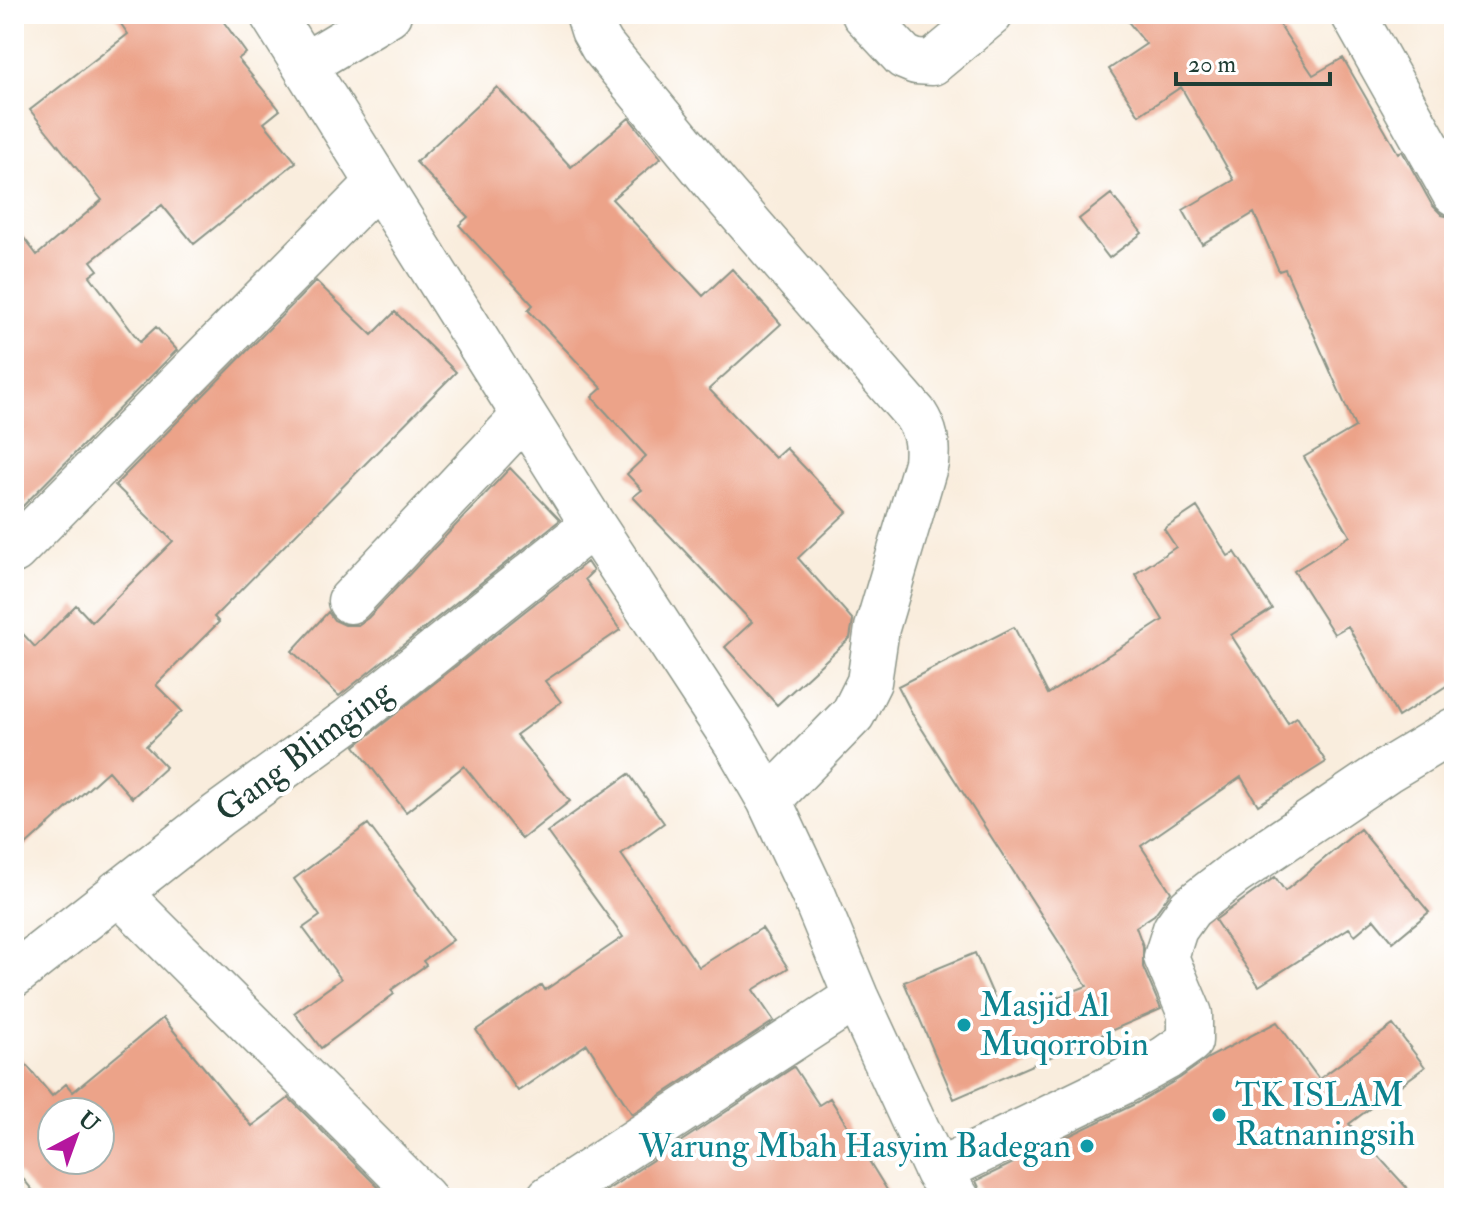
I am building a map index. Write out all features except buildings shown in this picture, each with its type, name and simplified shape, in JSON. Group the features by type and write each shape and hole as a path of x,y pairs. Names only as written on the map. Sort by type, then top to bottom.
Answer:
{"street":[{"path":"272,14 593,525 736,743 769,800 856,997 947,1185 1190,1041 1190,1014 1166,957 1175,929 1190,908 1235,873 1348,796 1454,730"},
{"path":"304,65 389,14"},
{"path":"588,14 602,46 718,187 915,414 924,429 926,463 877,628 869,682 853,714 769,800"},
{"path":"864,14 904,57 932,63 991,14"},
{"path":"1353,14 1454,191"},
{"path":"14,551 378,183"},
{"path":"350,601 524,416"},
{"name":"Gang Blimging","path":"14,975 218,815 349,720 593,525"},
{"path":"118,892 424,1198"},
{"path":"549,1198 856,997"}],"place":[{"name":"Masjid Al Muqorrobin","path":"964,1025"},
{"name":"TK ISLAM Ratnaningsih","path":"1219,1115"},
{"name":"Warung Mbah Hasyim Badegan","path":"1087,1146"}]}
